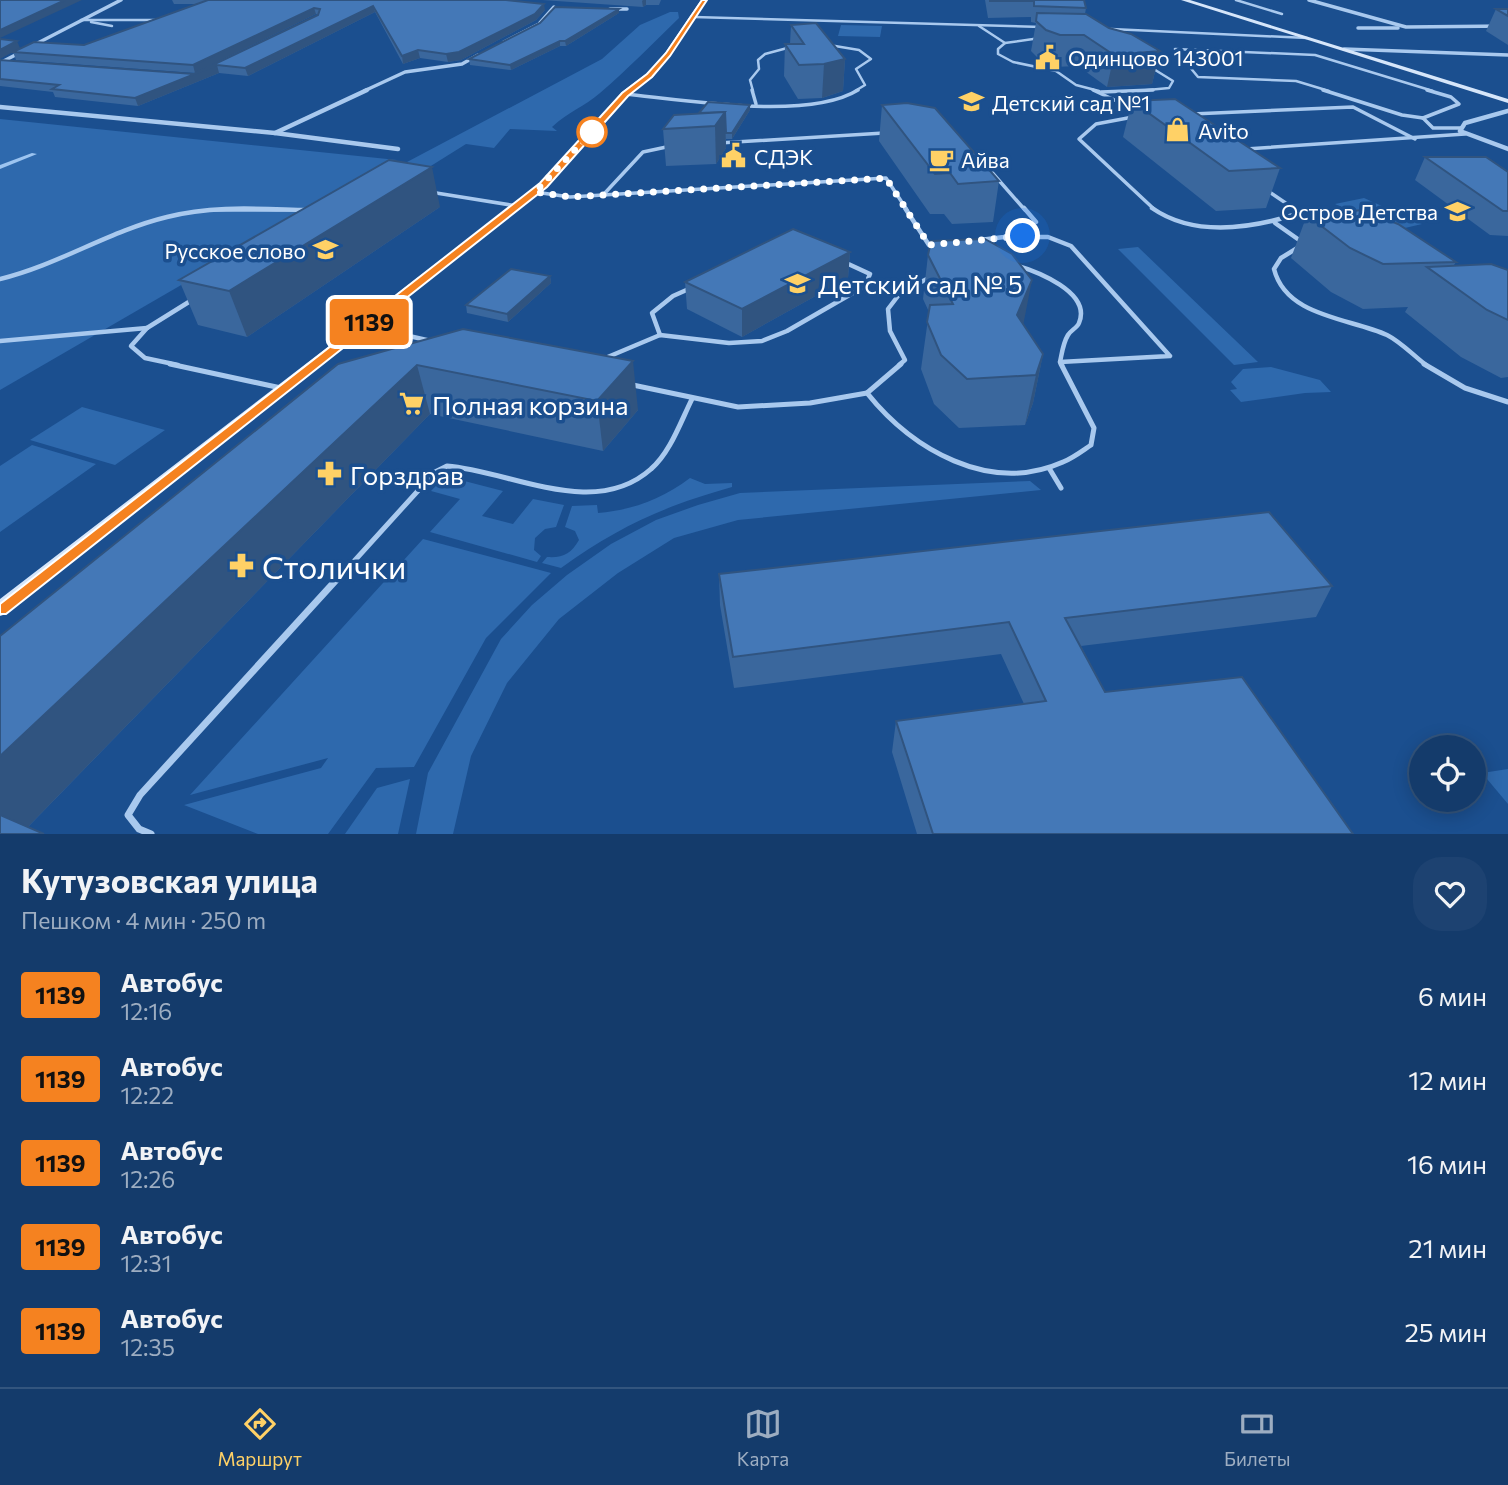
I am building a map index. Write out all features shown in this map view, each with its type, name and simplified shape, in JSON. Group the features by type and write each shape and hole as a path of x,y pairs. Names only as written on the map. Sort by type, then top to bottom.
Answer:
{"street":[{"path":"1,63 121,0"},
{"path":"0,609 535,192 625,94 650,75 704,0"},
{"path":"1184,0 1508,101"},
{"path":"1309,0 1406,27"},
{"path":"495,46 539,24 554,7 541,5"},
{"path":"603,8 627,9"},
{"path":"1358,28 1508,26"},
{"path":"1344,50 1508,55"},
{"path":"275,133 405,72 462,64 484,52"},
{"path":"1,63 16,64"},
{"path":"0,107 275,133 398,149"},
{"path":"1508,111 1465,123 1461,128 1465,134 1508,149"}],"lane":[{"path":"1236,0 1282,14"},
{"path":"694,17 1042,27"},
{"path":"81,20 159,20"},
{"path":"81,20 112,26"},
{"path":"976,24 1005,43"},
{"path":"1107,29 1307,38"},
{"path":"1042,38 1005,43 998,49 998,54 1013,62 1056,71 1076,85 1101,92 1140,112"},
{"path":"625,94 756,104 822,104 859,92 866,85 856,69 868,63 871,58 859,50 824,45"},
{"path":"756,104 750,80 759,69 758,60 765,54 796,46"},
{"path":"1423,118 1459,104 1451,97 1330,58 1175,48 1198,77 1296,81 1402,115 1423,118 1433,128 1461,128"},
{"path":"1101,92 1169,88 1173,81 1146,66"},
{"path":"1191,115 1353,107 1415,139"},
{"path":"1136,117 1109,119 1085,129 1079,139 1161,214 1192,225 1275,223 1300,213 1255,182"},
{"path":"719,143 893,133"},
{"path":"1238,150 1465,134"},
{"path":"604,194 643,152 678,146"},
{"path":"987,167 1036,222 1004,237"},
{"path":"535,192 570,197 886,178 934,253"},
{"path":"420,190 517,206"},
{"path":"0,279 25,272 148,222 181,213 241,208 313,211"},
{"path":"1275,223 1304,244 1281,258 1274,269 1277,281 1290,295 1313,311 1389,336 1431,369 1465,388 1508,402"},
{"path":"979,240 1041,235 1059,238 1070,246 1170,356 1060,362"},
{"path":"929,245 942,243"},
{"path":"599,361 660,335 729,343 762,341 788,331 865,286 870,274 837,259"},
{"path":"867,393 881,414 903,436 941,457 984,472 1023,473 1049,468 1074,459 1091,445 1094,428 1060,362 1067,336 1079,323 1081,311 1073,296 1048,276 1003,262"},
{"path":"627,384 738,407 810,403 867,393 905,360 890,335 887,315 893,296 935,275 937,268"},
{"path":"660,335 652,313 673,296 696,286"},
{"path":"195,299 147,328 131,346 145,358 285,389"},
{"path":"365,326 445,344"},
{"path":"0,341 147,328"},
{"path":"151,834 139,829 128,815 140,795 435,472 447,466 460,467 573,492 601,492 631,482 652,469 692,399"},
{"path":"1049,468 1061,488"}],"shaded area":[{"path":"670,12 678,12 679,18 600,93 552,127 557,131 510,129 494,148 466,144 418,174 390,171 602,59 640,25"},
{"path":"841,25 882,26 880,37 838,36"},
{"path":"0,119 397,160 0,390"},
{"path":"1364,198 1422,224 1392,231 1335,204"},
{"path":"1138,247 1258,362 1234,365 1118,249"},
{"path":"1271,367 1320,380 1331,392 1241,402 1230,390 1237,389 1231,382 1243,369"},
{"path":"82,407 165,430 115,465 30,440"},
{"path":"32,445 96,464 0,532 0,466"},
{"path":"445,476 503,491 482,516 513,524 533,499 564,505 556,527 545,529 535,538 534,550 541,556 537,562 430,532 460,499 431,491"},
{"path":"690,478 705,484 732,483 732,487 642,519 561,568 542,563 547,557 566,554 579,540 575,531 565,527 572,506 597,505 598,513 623,509 658,498"},
{"path":"1030,481 1041,490 738,520 674,538 618,573 559,619 507,683 471,756 453,834 416,834 428,773 501,639 532,605 567,575 611,544 656,520 740,493"},
{"path":"423,539 551,573 486,638 414,767 376,768 328,834 258,834 184,805 321,768 328,758 190,795"},
{"path":"1508,769 1508,804 1486,778 1486,772"},
{"path":"410,779 398,834 345,834 377,788"}],"building":[{"path":"0,0 65,0 0,30"},
{"path":"208,0 506,0 544,4 535,14 459,52 446,54 418,50 402,56 373,6 245,68 217,65 135,98 52,89 59,85 0,79 0,60 194,74 318,15 320,9 314,8 193,65 13,52 34,42 84,45"},
{"path":"990,0 1084,0 1086,8 1034,6 1034,1"},
{"path":"555,7 619,9 565,41 510,65 469,59 540,23"},
{"path":"1496,9 1508,9 1508,16"},
{"path":"1037,13 1086,14 1109,28 1131,34 1160,51 1114,55 1084,35 1060,35 1046,30 1036,21"},
{"path":"816,23 845,59 824,64 799,65 785,44 804,44 791,25"},
{"path":"0,39 17,41 0,50"},
{"path":"1175,99 1280,168 1229,171 1132,101"},
{"path":"708,102 750,105 732,133 726,133 725,112 699,113"},
{"path":"907,103 935,108 999,181 958,184 950,173 935,174 882,105"},
{"path":"725,112 715,126 663,129 674,115"},
{"path":"1425,157 1486,157 1508,172 1508,211 1503,211"},
{"path":"389,160 432,167 229,291 179,280"},
{"path":"1363,210 1398,224 1456,262 1383,264 1350,248 1307,215"},
{"path":"793,229 850,252 742,309 685,282"},
{"path":"985,239 1012,254 1032,280 1017,315 1043,354 1036,375 967,379 941,355 927,322 930,305 953,304 928,255 931,241"},
{"path":"1491,264 1508,270 1508,320 1487,310 1427,267"},
{"path":"511,269 550,276 507,314 466,305"},
{"path":"463,329 633,361 597,401 417,365 0,756 0,636 338,364"},
{"path":"1269,512 1332,586 1065,618 1105,692 1242,677 1353,834 933,834 896,721 1046,701 1009,622 733,657 719,574"},
{"path":"0,815 44,834 0,834"}],"waterway":[{"path":"0,167 34,154"}],"bus line":[{"name":"1139","path":"0,609 544,185 625,94 650,75 668,54 704,0"}],"place":[{"name":"Одинцово 143001","path":"1048,57"},
{"name":"Детский сад №1","path":"972,102"},
{"name":"Avito","path":"1178,130"},
{"name":"СДЭК","path":"734,156"},
{"name":"Айва","path":"941,159"},
{"name":"Остров Детства","path":"1458,211"},
{"name":"Русское слово","path":"326,250"},
{"name":"Детский сад № 5","path":"798,283"},
{"name":"Полная корзина","path":"412,404"},
{"name":"Горздрав","path":"330,474"},
{"name":"Столички","path":"242,566"}],"route":[{"path":"592,132 535,192 570,197 886,178 929,245 1023,236"}]}
